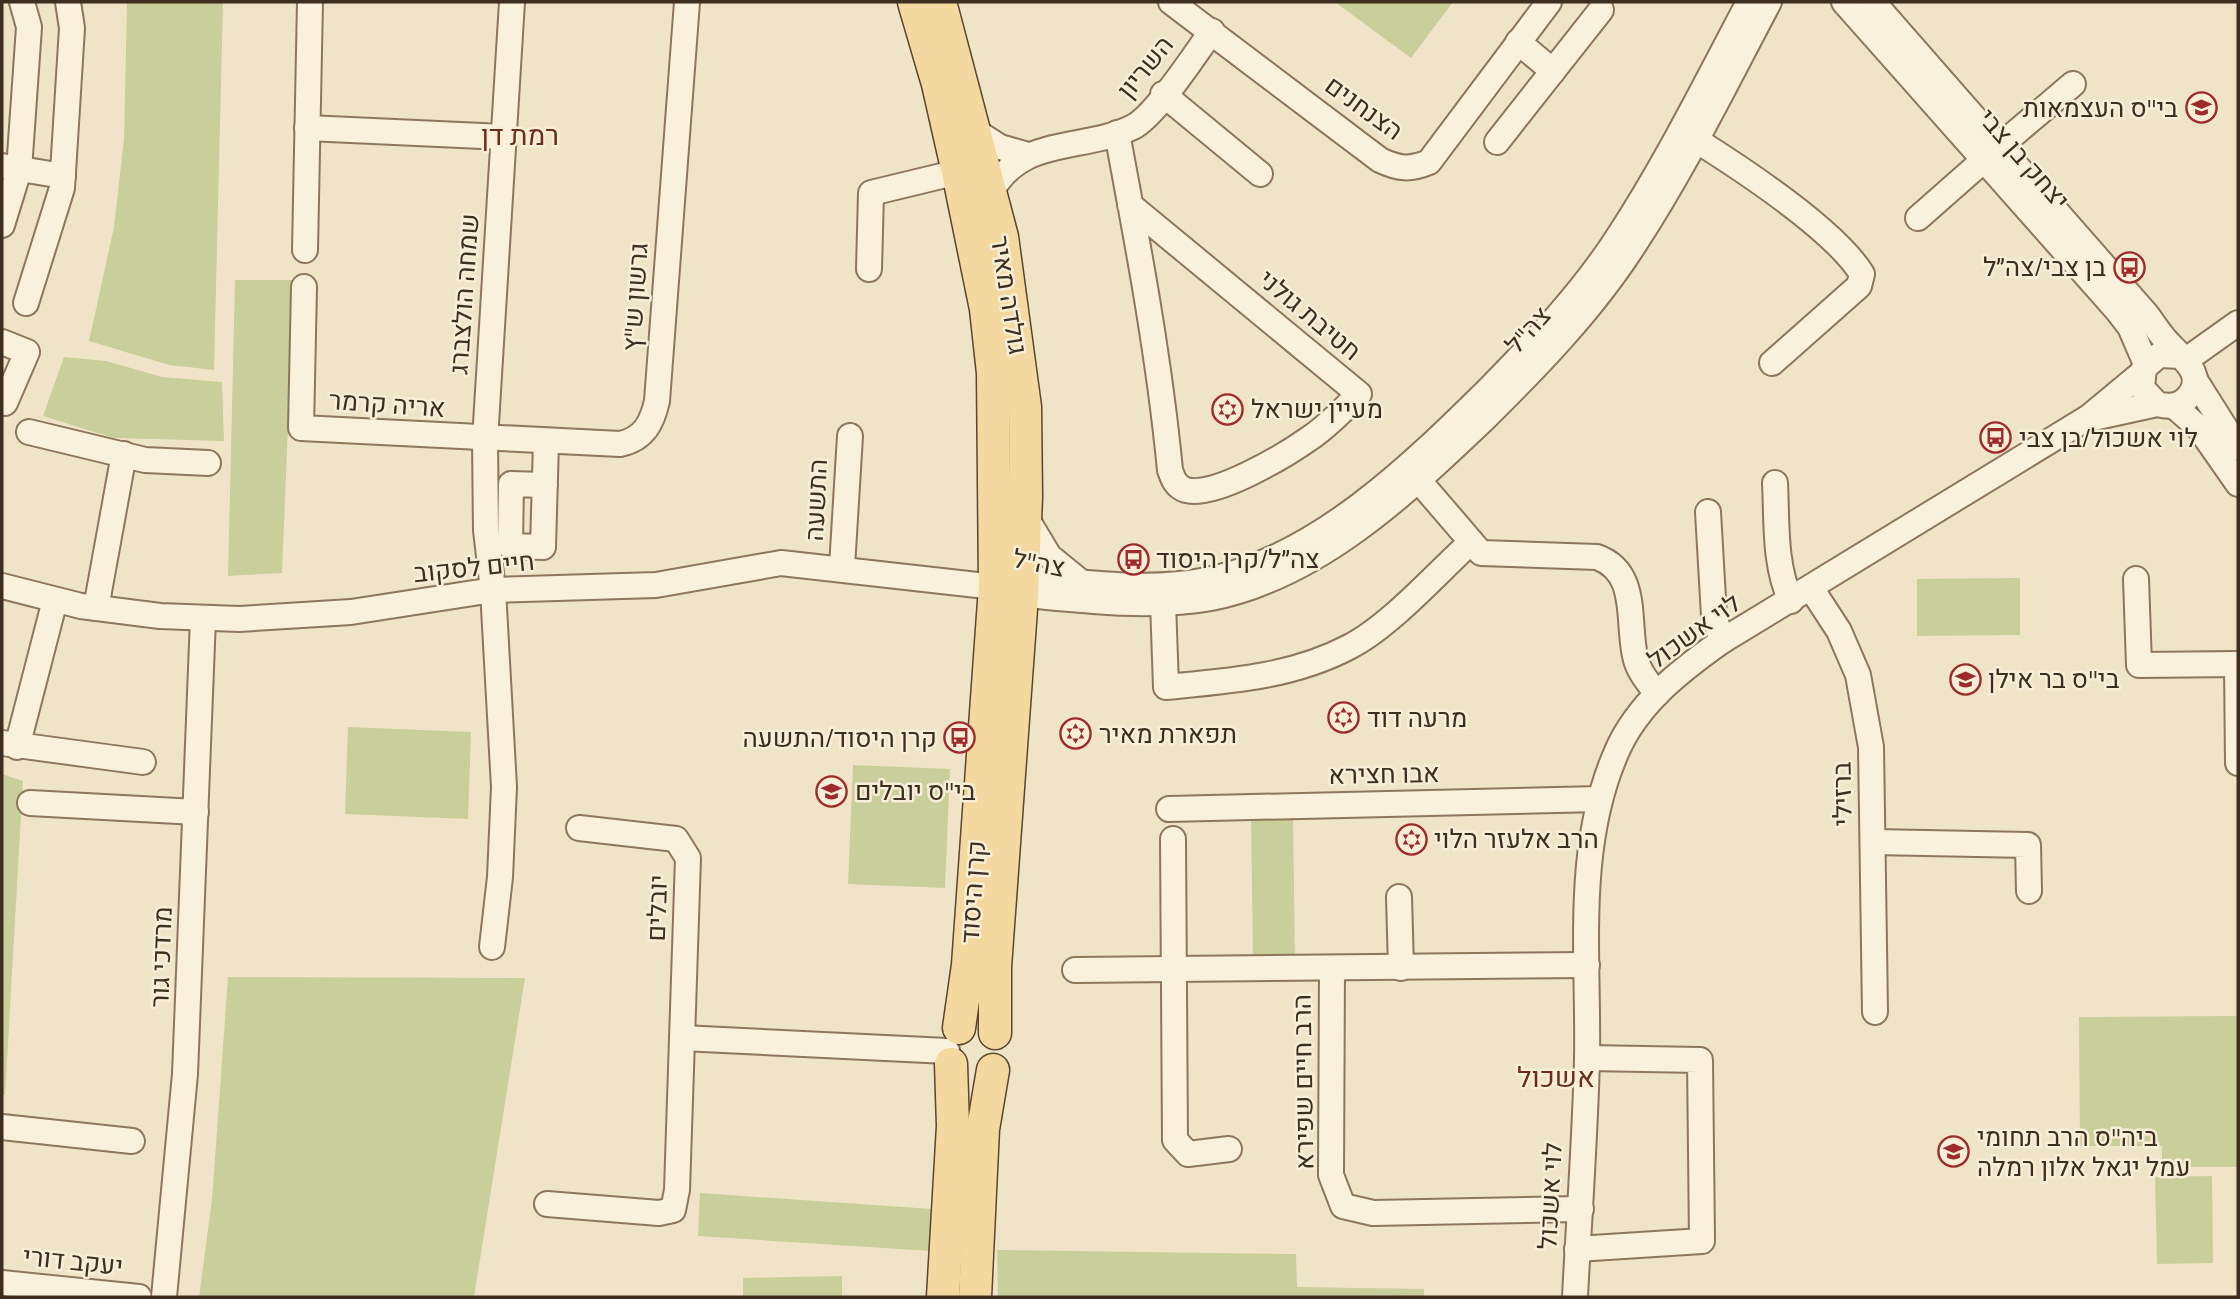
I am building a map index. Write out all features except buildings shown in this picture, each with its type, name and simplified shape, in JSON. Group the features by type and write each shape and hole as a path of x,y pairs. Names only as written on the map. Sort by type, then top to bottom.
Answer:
{"main road":[{"name":"גולדה מאיר","path":"914,2 938,84 986,309 1013,587"},
{"name":"גולדה מאיר","path":"940,2 991,192 1013,305 1025,407 1025,516 1013,587"},
{"name":"קרן היסוד","path":"995,1032 995,967 1013,587"},
{"name":"קרן היסוד","path":"943,1297 953,1126 952,1048 968,965 1013,587"},
{"path":"975,1297 983,1129 993,1070 1002,1052 995,1032 978,1023 952,1048 967,1076 981,1077 993,1070"}],"street":[{"path":"2,225 29,27 22,2"},
{"path":"26,303 58,203 63,176 72,28 68,2"},
{"path":"305,250 310,2"},
{"name":"שמחה הולצברג","path":"492,947 500,877 504,787 493,590 486,521 485,440 512,2"},
{"name":"גרשון ש\"ץ","path":"485,440 620,444 633,441 643,434 654,415 687,2"},
{"name":"השריון","path":"991,192 1011,165 1028,155 1135,126 1163,94 1203,17 1171,2"},
{"name":"הצנחנים","path":"1203,17 1380,160 1403,169 1415,168 1429,162 1549,2"},
{"name":"צה\"ל","path":"1013,587 1082,582 1140,586 1207,581 1266,562 1413,474 1531,346 1593,272 1647,189 1749,2"},
{"name":"צה\"ל","path":"1013,587 1140,604 1210,598 1273,579 1335,543 1544,359 1600,293 1632,249 1696,140 1769,2"},
{"name":"יצחק בן צבי","path":"1844,2 1993,153 2188,365 2238,448"},
{"name":"יצחק בן צבי","path":"1872,2 2130,327 2144,369"},
{"path":"1497,142 1601,9"},
{"path":"1518,42 1553,71"},
{"path":"1917,218 2073,84"},
{"path":"1163,94 1260,174"},
{"path":"307,128 504,137"},
{"path":"975,131 1000,147 1028,155"},
{"name":"חטיבת גולני","path":"1117,132 1130,205 1148,298 1170,470 1174,483 1184,490 1197,491 1242,477 1277,460 1311,438 1359,394 1130,205"},
{"path":"1696,140 1782,200 1837,245 1862,274 1859,286 1772,363"},
{"path":"11,168 63,176"},
{"path":"869,269 871,192 958,172"},
{"name":"אריה קרמר","path":"304,287 301,428 485,440"},
{"path":"2188,365 2238,323"},
{"path":"2,342 27,352 3,405"},
{"path":"2188,365 2166,353 2144,369 2142,388 2199,428 2238,485"},
{"path":"2166,405 2189,396 2188,365"},
{"name":"לוי אשכול","path":"1575,1297 1587,1058 1590,846 1601,799 1618,748 1657,694 1683,669 1722,641 2079,423 2144,369"},
{"name":"לוי אשכול","path":"2079,423 2108,414 2166,405"},
{"path":"29,432 145,460 208,463"},
{"name":"התשעה","path":"842,567 850,436"},
{"path":"545,485 547,442"},
{"path":"96,608 124,454"},
{"path":"1413,474 1481,553 1597,557 1611,562 1625,580 1635,658 1641,672 1657,694"},
{"name":"ברזילי","path":"1775,483 1782,582 1801,595 1839,631 1858,675 1871,747 1875,1012"},
{"path":"1708,512 1714,616 1722,641"},
{"path":"1025,516 1049,556 1082,582"},
{"path":"1163,602 1166,687 1265,677 1350,647 1380,625 1471,542"},
{"name":"חיים לסקוב","path":"2,586 96,608 203,618 351,612 493,590 656,585 781,563 842,567 1013,587"},
{"path":"2136,579 2139,665 2237,664 2238,763"},
{"path":"55,600 9,745 143,762"},
{"name":"מרדכי גור","path":"164,1297 185,1074 203,618"},
{"name":"אבו חצירא","path":"1169,809 1601,799"},
{"path":"30,803 196,812"},
{"name":"יובלים","path":"547,1204 659,1213 673,1210 677,1190 688,858 676,839 579,828"},
{"path":"1173,839 1176,969 1175,1140 1188,1154 1229,1149"},
{"path":"1873,842 2028,845 2029,891"},
{"path":"1399,897 1401,968"},
{"name":"הרב חיים שפירא","path":"1075,970 1587,965"},
{"name":"הרב חיים שפירא","path":"1332,969 1331,1175 1343,1206 1373,1213 1581,1209"},
{"path":"682,1038 952,1048"},
{"path":"1577,1249 1702,1241 1700,1060 1587,1058"},
{"path":"2,1127 132,1141"},
{"name":"יעקב דורי","path":"2,1283 139,1297"}],"green space":[{"path":"127,2 223,2 214,370 169,365 89,341 114,227 124,139"},
{"path":"1335,2 1453,2 1411,58"},
{"path":"235,280 294,280 282,573 228,576"},
{"path":"64,357 106,361 162,377 222,382 224,441 114,438 43,416"},
{"path":"2020,578 2020,635 1917,636 1917,579"},
{"path":"348,727 471,732 468,819 345,814"},
{"path":"853,765 950,769 945,888 848,884"},
{"path":"2,774 23,781 5,1095 2,1095"},
{"path":"1251,815 1293,815 1295,962 1253,962"},
{"path":"228,977 525,978 474,1297 199,1297 212,1200"},
{"path":"2238,1016 2238,1167 2162,1167 2162,1146 2080,1146 2079,1017"},
{"path":"2212,1176 2213,1263 2157,1264 2155,1177"},
{"path":"700,1193 932,1209 930,1251 698,1236"},
{"path":"997,1250 1296,1254 1297,1287 1424,1289 1424,1297 998,1297"},
{"path":"842,1276 842,1297 743,1297 743,1278"}],"place":[{"name":"בי\"ס העצמאות","path":"2201,108"},
{"name":"בן צבי/צה״ל","path":"2129,267"},
{"name":"מעיין ישראל","path":"1228,409"},
{"name":"לוי אשכול/בן צבי","path":"1996,438"},
{"name":"צה״ל/קרן היסוד","path":"1133,559"},
{"name":"בי\"ס בר אילן","path":"1965,679"},
{"name":"מרעה דוד","path":"1344,718"},
{"name":"תפארת מאיר","path":"1076,734"},
{"name":"קרן היסוד/התשעה","path":"960,738"},
{"name":"בי\"ס יובלים","path":"832,791"},
{"name":"הרב אלעזר הלוי","path":"1411,839"},
{"name":"ביה\"ס הרב תחומי עמל יגאל אלון רמלה","path":"1954,1152"}],"district":[{"name":"רמת דן","path":"520,135"},
{"name":"אשכול","path":"1556,1077"}]}
